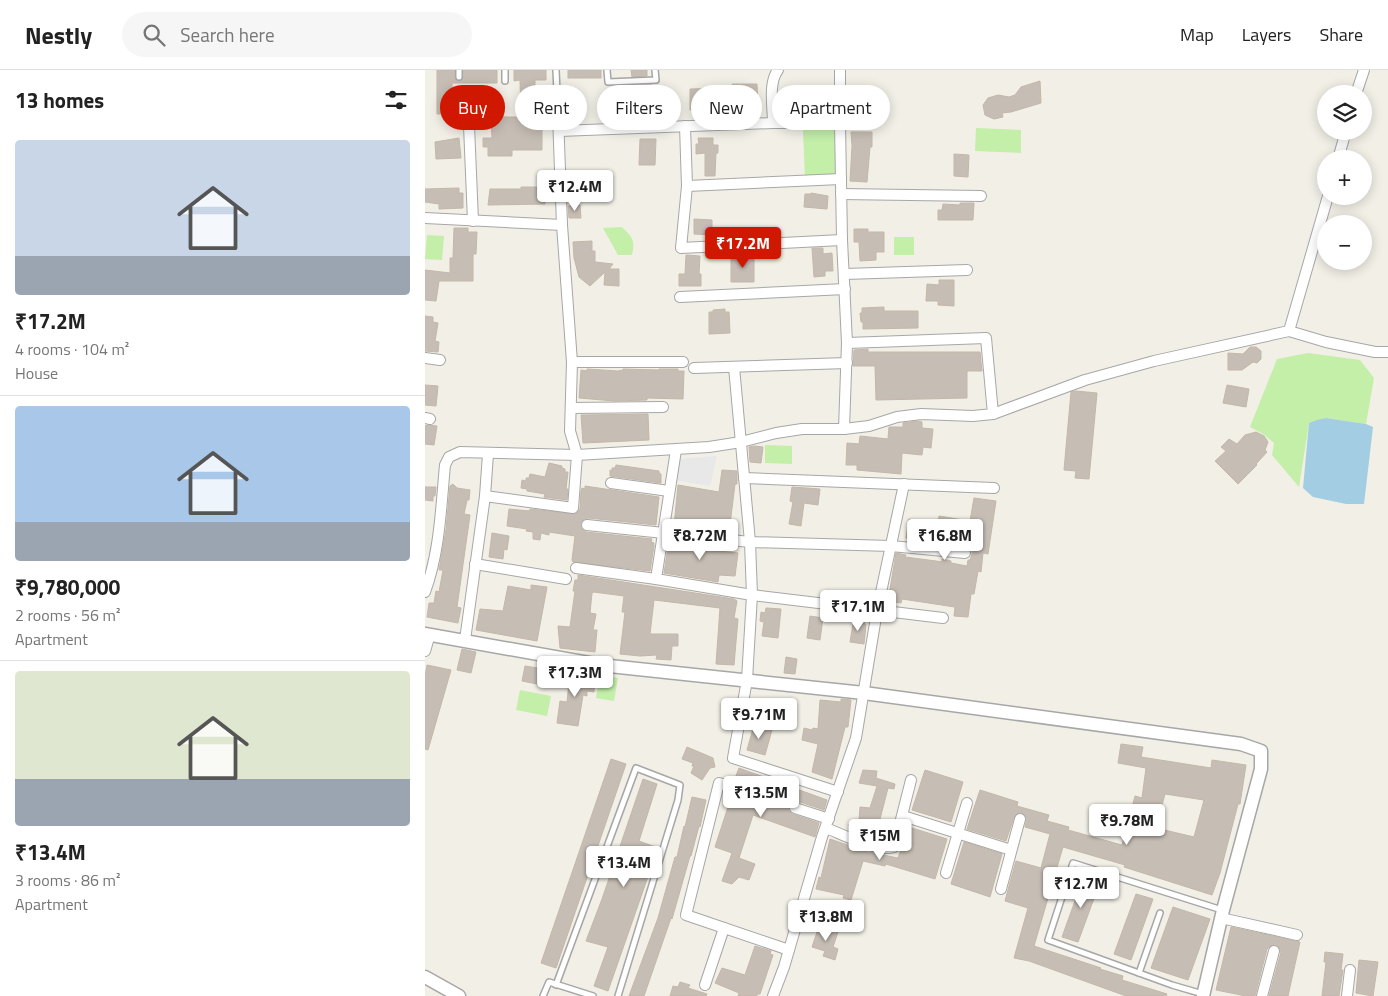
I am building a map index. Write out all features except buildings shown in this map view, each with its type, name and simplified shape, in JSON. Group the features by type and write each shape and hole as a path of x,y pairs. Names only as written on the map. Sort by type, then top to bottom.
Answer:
{"street":[{"path":"772,85 773,76 778,70"},
{"path":"840,70 840,85"},
{"path":"1359,85 1364,70"},
{"path":"485,496 573,508 577,455 571,431 572,362 562,225 559,132 772,123"},
{"path":"685,126 687,186 681,248 842,240"},
{"path":"469,130 473,221"},
{"path":"840,130 842,240 847,343 844,429"},
{"path":"687,186 841,179"},
{"path":"841,194 981,196"},
{"path":"1289,331 1325,205"},
{"path":"425,218 562,225"},
{"path":"845,274 967,270"},
{"path":"680,297 845,289"},
{"path":"425,592 437,546 445,465 449,458 460,452 577,455 709,448 776,433 802,429 844,429 869,426 897,417 921,414 973,416 993,414 1085,380 1289,331 1326,342 1375,352 1388,352"},
{"path":"847,343 986,338 993,414"},
{"path":"425,358 440,360"},
{"path":"572,362 683,362"},
{"path":"694,368 847,363"},
{"path":"734,367 750,542 752,595 747,680 733,758 838,792"},
{"path":"571,408 663,407"},
{"path":"657,579 676,450"},
{"path":"465,640 489,454"},
{"path":"744,478 994,488"},
{"path":"611,483 669,492"},
{"path":"773,996 789,950 827,823 856,738 877,611 903,484"},
{"path":"587,525 750,542 891,546 965,553"},
{"path":"475,564 566,579"},
{"path":"576,568 752,595 943,618"},
{"path":"425,651 427,634 600,665 864,693 1241,744 1261,751 1261,769 1222,914 1203,995"},
{"path":"795,808 887,849 894,847 911,780"},
{"path":"754,794 719,783 686,915 789,950"},
{"path":"946,873 967,803"},
{"path":"903,816 1011,850"},
{"path":"1001,889 1020,819"},
{"path":"1222,914 1297,935"},
{"path":"705,985 724,928"},
{"path":"1262,996 1274,952"},
{"path":"1347,996 1350,970"},
{"path":"425,977 459,996"}],"lane":[{"path":"459,70 459,77"},
{"path":"505,70 505,82"},
{"path":"556,70 557,85"},
{"path":"607,70 607,82 656,80 655,70"},
{"path":"556,985 637,768 681,784 618,996"},
{"path":"1203,995 1048,940 1073,863 1222,914"},
{"path":"1139,973 1160,912"},
{"path":"543,996 549,982 593,996"}],"green space":[{"path":"976,128 1021,130 1021,153 975,151"},
{"path":"803,130 834,130 836,176 805,177"},
{"path":"622,227 632,240 632,255 618,255 603,228"},
{"path":"427,235 444,236 442,260 425,259"},
{"path":"894,237 914,237 914,255 894,255"},
{"path":"1308,353 1360,360 1374,378 1366,424 1326,418 1309,423 1299,487 1272,455 1274,443 1250,427 1277,359"},
{"path":"765,445 792,446 792,464 765,463"},
{"path":"600,675 618,678 614,701 596,698"},
{"path":"520,690 551,696 547,716 516,710"}],"shaded area":[{"path":"717,456 710,486 674,480 678,459"}],"water":[{"path":"1326,418 1366,424 1373,427 1364,504 1346,504 1313,497 1303,488 1309,423"}]}
